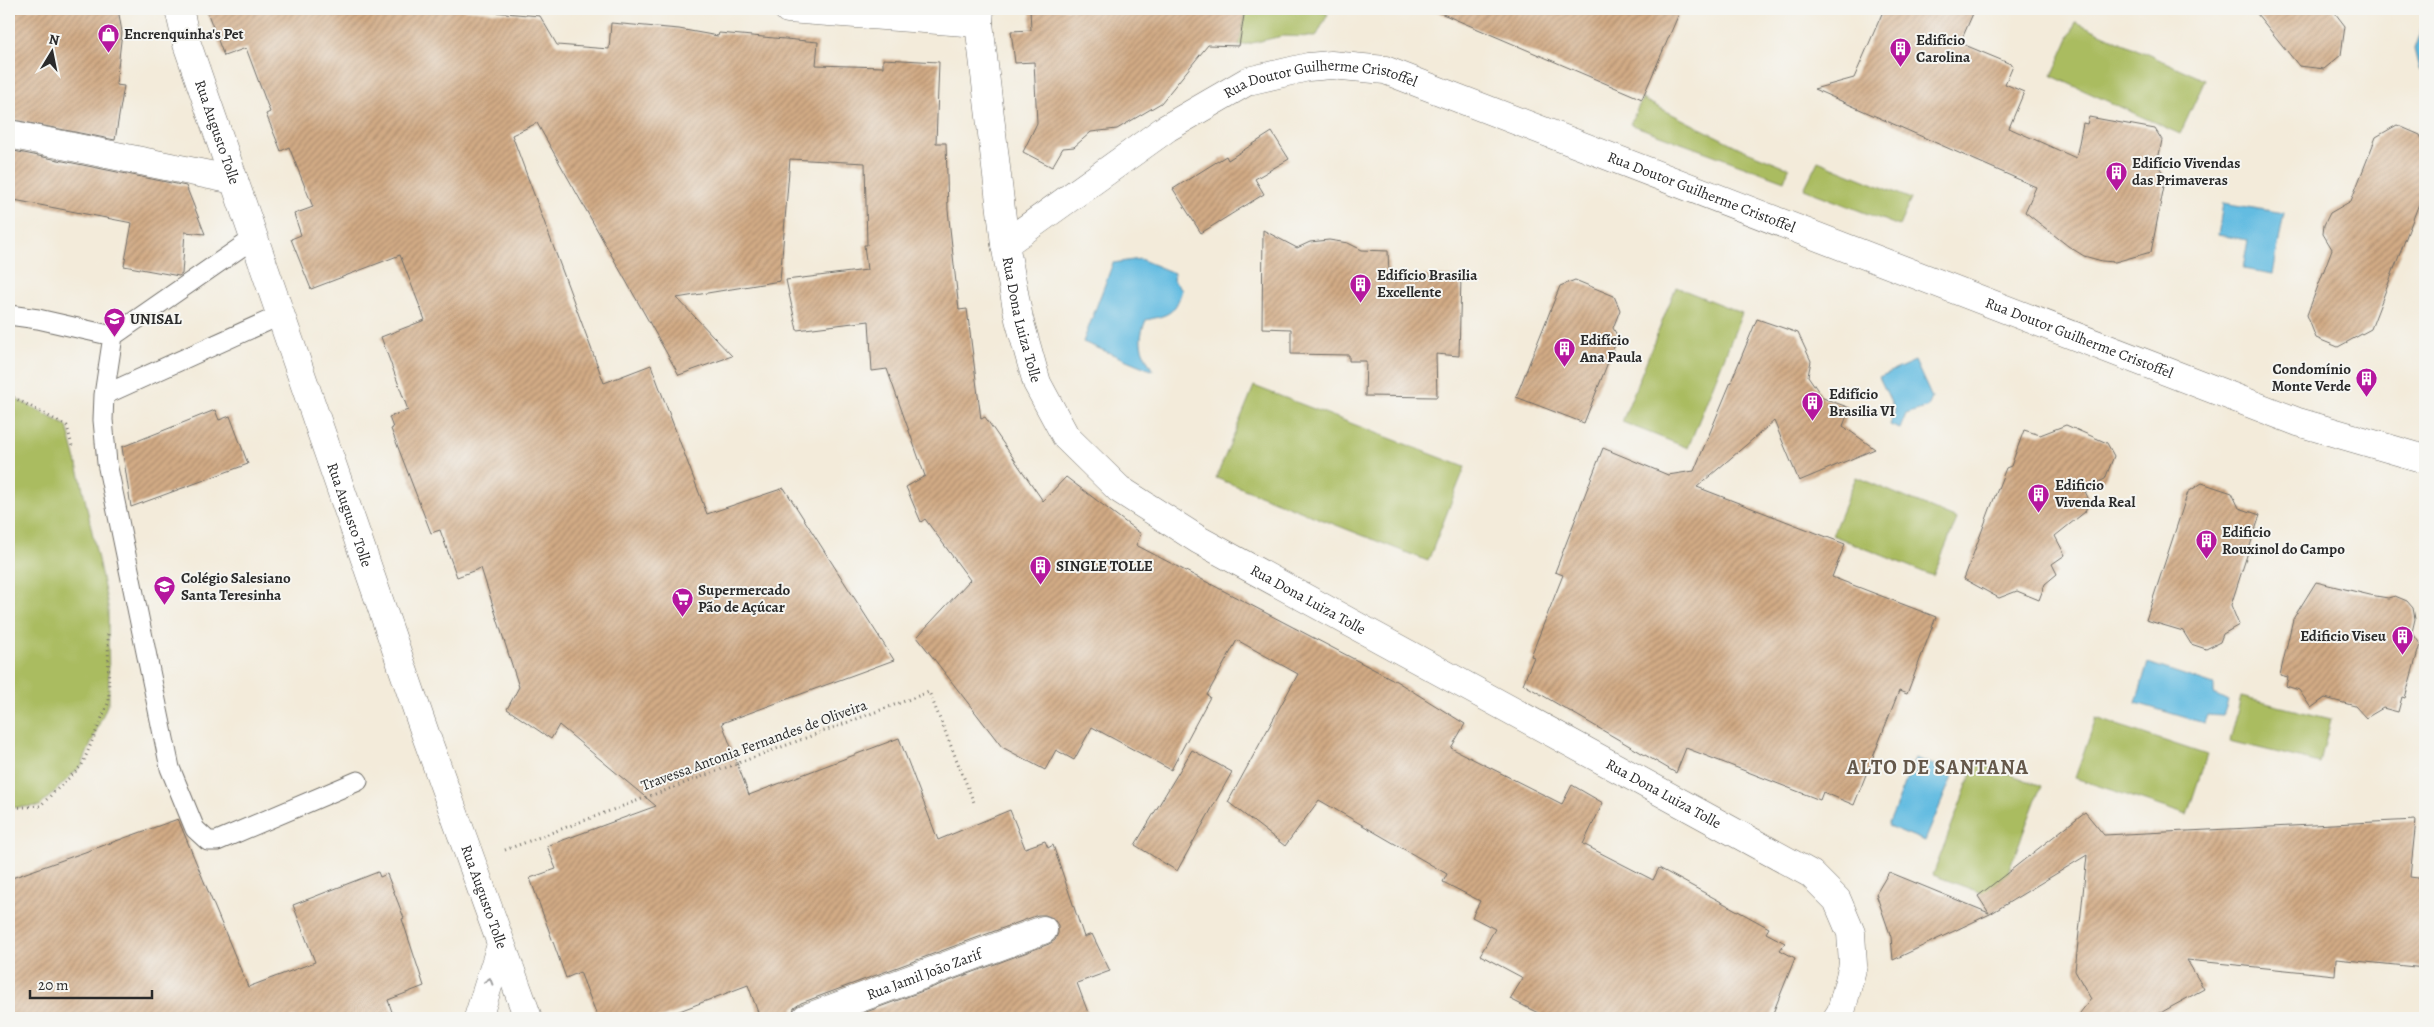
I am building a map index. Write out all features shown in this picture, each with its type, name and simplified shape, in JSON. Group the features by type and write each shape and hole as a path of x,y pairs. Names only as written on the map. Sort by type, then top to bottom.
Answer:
{"street":[{"name":"Rua Augusto Tolle","path":"179,9 187,44 425,733 528,1018"},
{"path":"788,9 980,16"},
{"name":"Rua Dona Luiza Tolle","path":"980,16 1005,244 1020,319 1037,383 1066,437 1118,489 1199,540 1811,874 1837,900 1851,933 1853,965 1841,1012 1837,1018"},
{"name":"Rua Doutor Guilherme Cristoffel","path":"1005,244 1167,128 1248,81 1308,67 1331,66 1385,70 2298,422 2425,459"},
{"path":"9,134 234,180"},
{"name":"Rua Jamil João Zarif","path":"806,1018 1043,930"},
{"path":"478,1018 501,945"}],"lane":[{"path":"254,238 113,336 104,395 103,420 107,464 168,758 195,829 208,841 217,841 358,781"},
{"path":"104,395 281,315"},
{"path":"9,316 38,319 113,336"}],"path":[{"path":"9,394 67,426 74,453"},
{"path":"9,808 40,806 82,765 108,701 108,625"},
{"name":"Travessa Antonia Fernandes de Oliveira","path":"472,862 929,692 974,805"}],"green space":[{"path":"1245,9 1315,9 1328,14 1316,37 1282,36 1239,46"},
{"path":"2076,22 2205,80 2180,134 2052,76"},
{"path":"1642,99 1742,149 1789,168 1784,181 1630,124"},
{"path":"1818,161 1911,199 1899,226 1804,189"},
{"path":"1676,287 1742,313 1688,448 1622,422"},
{"path":"1254,386 1465,467 1428,561 1216,478"},
{"path":"9,395 67,426 81,480 108,606 109,701 82,765 40,806 9,808"},
{"path":"1856,477 1957,519 1933,576 1832,535"},
{"path":"2241,697 2331,719 2320,763 2230,741"},
{"path":"2096,718 2207,755 2187,815 2075,778"},
{"path":"1976,761 2041,786 1998,899 1933,875"}],"water":[{"path":"2425,18 2425,72 2419,69 2414,49"},
{"path":"2223,203 2284,213 2273,274 2243,269 2248,240 2218,235"},
{"path":"1140,259 1174,273 1173,280 1182,290 1174,309 1166,315 1146,320 1143,328 1141,335 1142,347 1153,371 1083,342 1113,263"},
{"path":"1915,361 1932,398 1928,407 1906,414 1900,429 1890,425 1895,410 1879,377"},
{"path":"2148,663 2214,685 2214,694 2228,701 2223,716 2207,715 2204,723 2136,703"},
{"path":"1915,758 1954,772 1925,841 1888,826"}],"building":[{"path":"9,9 118,9 122,32 116,85 124,86 115,140 9,119"},
{"path":"206,9 457,9 540,16 557,45 609,49 611,23 679,29 718,36 719,33 818,42 816,65 883,67 883,59 939,62 936,143 946,143 948,210 959,310 967,309 981,419 985,417 1043,501 1066,477 1141,534 1136,545 1396,681 1465,724 1451,748 1562,804 1572,785 1603,803 1583,844 1653,880 1659,868 1769,928 1766,933 1785,943 1780,950 1795,958 1771,1018 1548,1018 1510,999 1523,978 1480,955 1495,929 1472,917 1480,901 1443,882 1447,874 1319,800 1285,846 1228,802 1298,674 1237,640 1207,695 1210,697 1171,770 1092,727 1074,760 1056,750 1045,770 1002,747 917,637 970,580 925,519 921,522 906,487 925,476 887,369 872,371 869,321 797,330 786,280 867,270 864,245 867,245 865,163 790,159 780,281 677,298 732,356 679,375 537,123 512,135 604,383 651,365 707,514 784,488 894,660 722,723 749,795 899,738 938,840 1010,810 1025,848 1045,841 1048,848 1053,845 1084,937 1092,934 1110,971 1077,983 1090,1018 850,1018 1049,944 1055,940 1058,933 1058,925 1053,918 1038,915 801,1003 794,1008 791,1018 760,1018 748,985 661,1018 598,1018 580,972 566,978 530,878 556,869 547,846 656,806 559,725 551,739 507,709 519,687 481,568 457,577 440,530 431,533 391,429 393,428 389,417 408,410 381,337 425,320 400,255 311,289 291,239 301,235 294,214 313,207 289,147 281,151 266,114 270,112 246,48 224,56"},
{"path":"1030,9 1245,9 1239,46 1208,45 1161,103 1117,129 1091,132 1074,147 1063,148 1052,167 1023,152 1037,123 1034,62 1015,63 1011,31 1031,30"},
{"path":"1431,9 1681,9 1642,99"},
{"path":"1884,9 1975,9 1960,43 2013,65 2005,84 2024,92 2009,128 2076,158 2083,123 2087,124 2089,117 2155,129 2162,140 2157,165 2166,176 2151,252 2115,262 2084,256 2068,246 2025,212 2036,187 1814,89 1854,78"},
{"path":"2253,9 2332,9 2345,26 2341,55 2324,69 2299,66"},
{"path":"2397,125 2420,135 2425,145 2425,188 2371,329 2338,347 2316,338 2307,315 2332,249 2323,234 2324,225 2330,213 2351,201 2376,137"},
{"path":"1272,132 1289,159 1255,179 1264,194 1201,233 1173,189 1226,156 1228,160"},
{"path":"9,150 186,186 205,234 185,232 182,274 179,276 124,266 132,223 9,199"},
{"name":"Edifício Brasilia Excellente","path":"1263,230 1297,248 1310,242 1329,240 1348,243 1362,250 1388,251 1389,274 1461,277 1459,356 1436,354 1437,397 1365,396 1366,361 1349,361 1349,355 1291,354 1291,329 1262,328"},
{"path":"1575,280 1614,296 1620,310 1613,328 1618,337 1584,423 1516,397 1560,286"},
{"path":"1757,319 1798,333 1811,361 1808,376 1823,398 1850,408 1843,426 1875,449 1799,481 1774,421 1697,487 1845,544 1832,577 1936,617 1907,694 1899,691 1854,805 1823,792 1820,800 1686,748 1676,773 1523,684 1534,657 1531,656 1563,575 1555,572 1603,448 1668,475 1694,471"},
{"path":"215,410 219,420 230,416 248,464 131,507 122,447"},
{"name":"Edificio Vivenda Real","path":"2066,425 2107,443 2114,456 2105,479 2084,489 2089,500 2085,512 2055,536 2065,555 2052,564 2057,574 2045,584 2039,600 2017,591 1999,598 1964,579 1990,509 2006,468 2011,466 2024,430 2040,435"},
{"name":"Edificio Rouxinol do Campo","path":"2202,483 2232,493 2239,508 2260,515 2231,605 2239,625 2223,634 2220,642 2206,649 2191,644 2183,631 2146,620 2188,492"},
{"name":"Edificio Viseu","path":"2316,582 2370,595 2388,598 2395,596 2407,601 2413,608 2415,619 2412,632 2420,644 2405,698 2402,697 2398,712 2383,708 2366,718 2355,706 2325,698 2311,708 2299,690 2286,686 2288,677 2280,675 2293,619"},
{"path":"1192,750 1232,772 1177,871 1135,845"},
{"path":"2085,812 2104,835 2416,820 2410,877 2425,879 2425,968 2336,959 2335,975 2187,960 2204,989 2151,1018 2076,1018 2091,999 2075,971 2087,855 1990,914 1893,960 1891,937 1876,894 1889,872 1989,913 1978,896"},
{"path":"178,819 248,987 315,962 293,905 378,872 380,877 387,874 404,918 402,919 424,986 388,1000 394,1018 9,1018 9,879"}],"place":[{"name":"Encrenquinha's Pet","path":"108,53"},
{"name":"Edifício Carolina","path":"1900,68"},
{"name":"Edifício Vivendas das Primaveras","path":"2116,191"},
{"name":"Edifício Brasilia Excellente","path":"1361,303"},
{"name":"UNISAL","path":"114,338"},
{"name":"Edifício Ana Paula","path":"1564,368"},
{"name":"Condomínio Monte Verde","path":"2367,397"},
{"name":"Edifício Brasilia VI","path":"1813,422"},
{"name":"Edificio Vivenda Real","path":"2039,513"},
{"name":"Edificio Rouxinol do Campo","path":"2206,560"},
{"name":"SINGLE TOLLE","path":"1040,585"},
{"name":"Colégio Salesiano Santa Teresinha","path":"165,606"},
{"name":"Supermercado Pão de Açúcar","path":"682,618"},
{"name":"Edificio Viseu","path":"2402,655"}],"district":[{"name":"ALTO DE SANTANA","path":"1938,767"}]}
